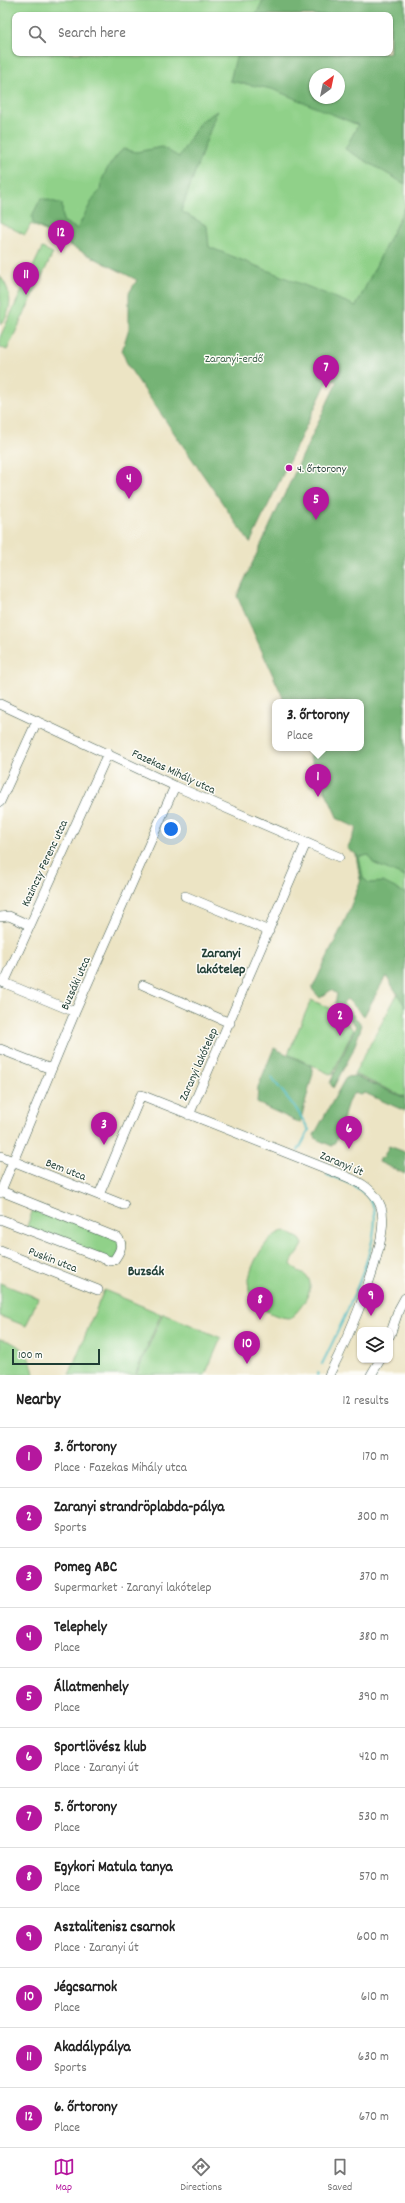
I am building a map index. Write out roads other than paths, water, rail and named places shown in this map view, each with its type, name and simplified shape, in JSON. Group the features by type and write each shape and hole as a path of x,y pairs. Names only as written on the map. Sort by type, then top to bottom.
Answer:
{"street":[{"name":"Fazekas Mihály utca","path":"0,704 108,753 175,786 339,857"},
{"path":"0,802 38,721"},
{"name":"Kazinczy Ferenc utca","path":"2,982 108,753"},
{"name":"Buzsáki utca","path":"0,1219 110,1261 114,1260 121,1246 121,1242 118,1238 1,1192 75,1012 175,786"},
{"name":"Zaranyi lakótelep","path":"189,1115 230,1023 306,843"},
{"path":"184,896 269,931"},
{"path":"0,916 9,916 29,925"},
{"path":"2,982 75,1012"},
{"name":"Zaranyi lakótelep","path":"143,985 230,1023"},
{"path":"0,1049 51,1069"},
{"name":"Zaranyi út","path":"98,1195 141,1095 358,1182 368,1188 376,1198 383,1216 375,1263 349,1332 329,1375"},
{"name":"Bem utca","path":"0,1156 124,1205"},
{"name":"Puskin utca","path":"0,1252 98,1290"},
{"path":"393,1327 399,1309 405,1298"},
{"path":"371,1375 378,1363"}],"waterway":[{"path":"271,1077 297,1110 309,1130 298,1151"},
{"path":"322,1364 348,1308 367,1261 373,1238 375,1219 372,1204 364,1193 353,1185 327,1175"}],"place":[{"name":"6. őrtorony","path":"61,253"},
{"name":"Akadálypálya","path":"26,295"},
{"name":"5. őrtorony","path":"326,388"},
{"name":"4. őrtorony","path":"289,468"},
{"name":"Telephely","path":"129,499"},
{"name":"Állatmenhely","path":"316,520"},
{"name":"3. őrtorony","path":"318,797"},
{"name":"Zaranyi strandröplabda-pálya","path":"340,1036"},
{"name":"Pomeg ABC","path":"104,1145"},
{"name":"Sportlövész klub","path":"349,1149"},
{"name":"Asztalitenisz csarnok","path":"371,1316"},
{"name":"Egykori Matula tanya","path":"260,1320"},
{"name":"Jégcsarnok","path":"247,1364"}],"district":[{"name":"Zaranyi lakótelep","path":"221,960"},
{"name":"Buzsák","path":"146,1270"}],"park label":[{"name":"Zaranyi-erdő","path":"234,358"}]}
